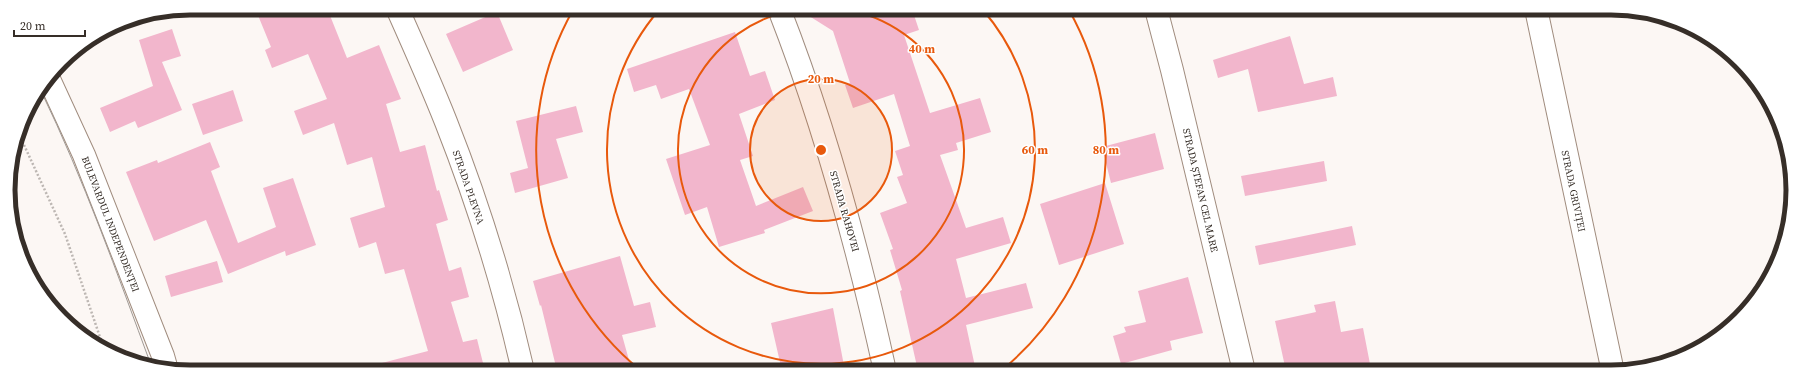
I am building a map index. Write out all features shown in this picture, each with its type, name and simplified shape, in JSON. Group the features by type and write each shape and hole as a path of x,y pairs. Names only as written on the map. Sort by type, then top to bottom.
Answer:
{"street":[{"name":"STRADA PLEVNA","path":"400,15 446,123 473,198 510,316 522,365"},
{"name":"STRADA RAHOVEI","path":"781,15 819,123 849,219 884,365"},
{"name":"STRADA ȘTEFAN CEL MARE","path":"1159,15 1243,365"},
{"name":"STRADA GRIVIȚEI","path":"1537,15 1612,365"},
{"name":"BULEVARDUL INDEPENDENȚEI","path":"52,82 84,155 163,356 165,364"}],"path":[{"path":"22,141 65,234 102,342"}],"building":[{"path":"258,15 330,15 347,58 379,45 401,99 386,104 400,152 425,145 437,191 439,190 448,220 436,224 449,271 461,267 469,297 451,302 463,342 477,339 484,365 378,365 428,351 404,269 385,274 376,242 359,248 350,218 385,207 372,157 347,165 334,123 303,135 294,111 327,99 308,54 272,68 265,50 271,47"},
{"path":"490,15 498,15 513,50 463,72 446,34"},
{"path":"808,15 914,15 919,30 904,35 930,113 980,98 991,132 956,143 958,150 940,155 966,228 1003,217 1011,243 956,259 966,298 1026,283 1033,308 966,325 975,365 917,365 900,291 902,290 890,250 893,249 880,213 907,203 897,177 903,175 895,151 910,146 894,94 853,108 845,85 850,83 833,31"},
{"path":"172,29 181,56 162,62 182,110 138,128 135,121 110,132 100,108 153,86 139,40"},
{"path":"735,32 750,76 765,71 775,100 739,114 753,156 740,160 756,206 803,187 813,211 764,230 765,233 719,247 707,207 685,215 666,159 710,145 689,89 661,99 656,85 634,92 627,69"},
{"path":"1290,36 1304,84 1333,77 1337,96 1258,112 1248,69 1218,78 1213,60"},
{"path":"233,90 243,121 203,135 192,104"},
{"path":"576,106 583,132 556,139 568,178 515,193 510,173 528,168 516,121"},
{"path":"1155,133 1164,169 1111,183 1102,147"},
{"path":"210,142 220,167 211,171 238,243 276,227 263,188 293,178 316,245 286,256 285,251 228,274 206,220 154,241 126,172 157,160 158,163"},
{"path":"1324,161 1327,181 1245,196 1241,176"},
{"path":"1105,183 1124,244 1059,265 1040,204"},
{"path":"1352,226 1356,245 1259,265 1255,246"},
{"path":"620,256 634,306 650,302 656,327 622,335 630,365 556,365 541,305 540,306 533,281"},
{"path":"217,261 223,282 171,297 165,276"},
{"path":"1188,277 1203,333 1170,341 1172,350 1121,364 1113,336 1126,332 1124,327 1146,322 1138,291"},
{"path":"1335,301 1341,332 1363,328 1370,364 1285,365 1275,321 1316,312 1314,305"},
{"path":"833,308 844,365 781,365 771,323"}],"tram line":[{"path":"43,95 72,158 113,261 149,360"}]}
